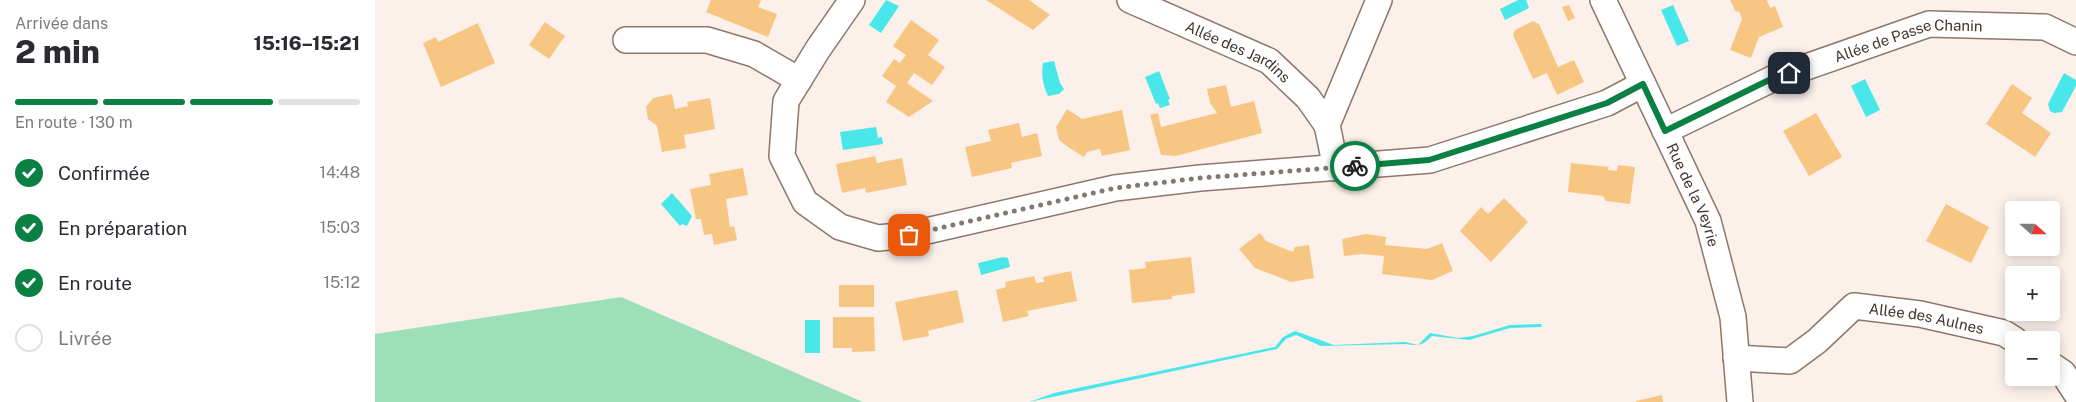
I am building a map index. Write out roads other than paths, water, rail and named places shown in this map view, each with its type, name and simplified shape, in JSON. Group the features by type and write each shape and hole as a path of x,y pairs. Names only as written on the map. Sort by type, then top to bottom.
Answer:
{"street":[{"path":"852,0 786,102 782,156 805,202 840,227 878,238 909,235 1115,188 1429,160 1607,103 1643,84"},
{"name":"Allée des Jardins","path":"1130,0 1269,62 1308,98 1327,125"},
{"path":"1336,168 1327,125 1379,0"},
{"name":"Rue de la Veyrie","path":"1603,0 1708,221 1733,317 1740,402"},
{"name":"Allée de Passe Chanin","path":"1665,131 1771,79 1929,24 2045,27 2076,42"},
{"path":"626,40 707,40 754,54 799,80"},
{"name":"Allée des Aulnes","path":"1736,358 1790,361 1817,340 1853,306 1920,314 2005,333"},
{"path":"2060,371 2076,393"}],"water":[{"path":"886,0 899,6 881,33 869,25"},
{"path":"1518,0 1526,0 1529,8 1505,20 1500,9"},
{"path":"1673,5 1689,41 1677,46 1661,10"},
{"path":"1054,61 1060,83 1064,89 1059,94 1048,96 1043,80 1043,63"},
{"path":"1159,71 1170,99 1168,100 1170,105 1160,108 1158,103 1156,104 1145,77"},
{"path":"2064,73 2076,80 2076,86 2062,112 2054,113 2050,111 2048,104"},
{"path":"1865,79 1880,110 1866,117 1851,86"},
{"path":"876,127 878,138 882,137 883,144 843,150 840,132"},
{"path":"672,193 692,216 687,226 682,224 680,226 661,204"},
{"path":"1003,257 1008,258 1010,267 981,275 978,263"},
{"path":"805,320 820,320 820,353 805,353"},
{"path":"1542,324 1541,327 1510,328 1469,340 1432,336 1426,342 1418,345 1430,333 1458,338 1473,336 1510,325"},
{"path":"1295,331 1334,345 1405,342 1418,345 1321,346 1296,335 1286,339 1277,349 1029,402 1054,393 1275,347 1283,337"}]}
